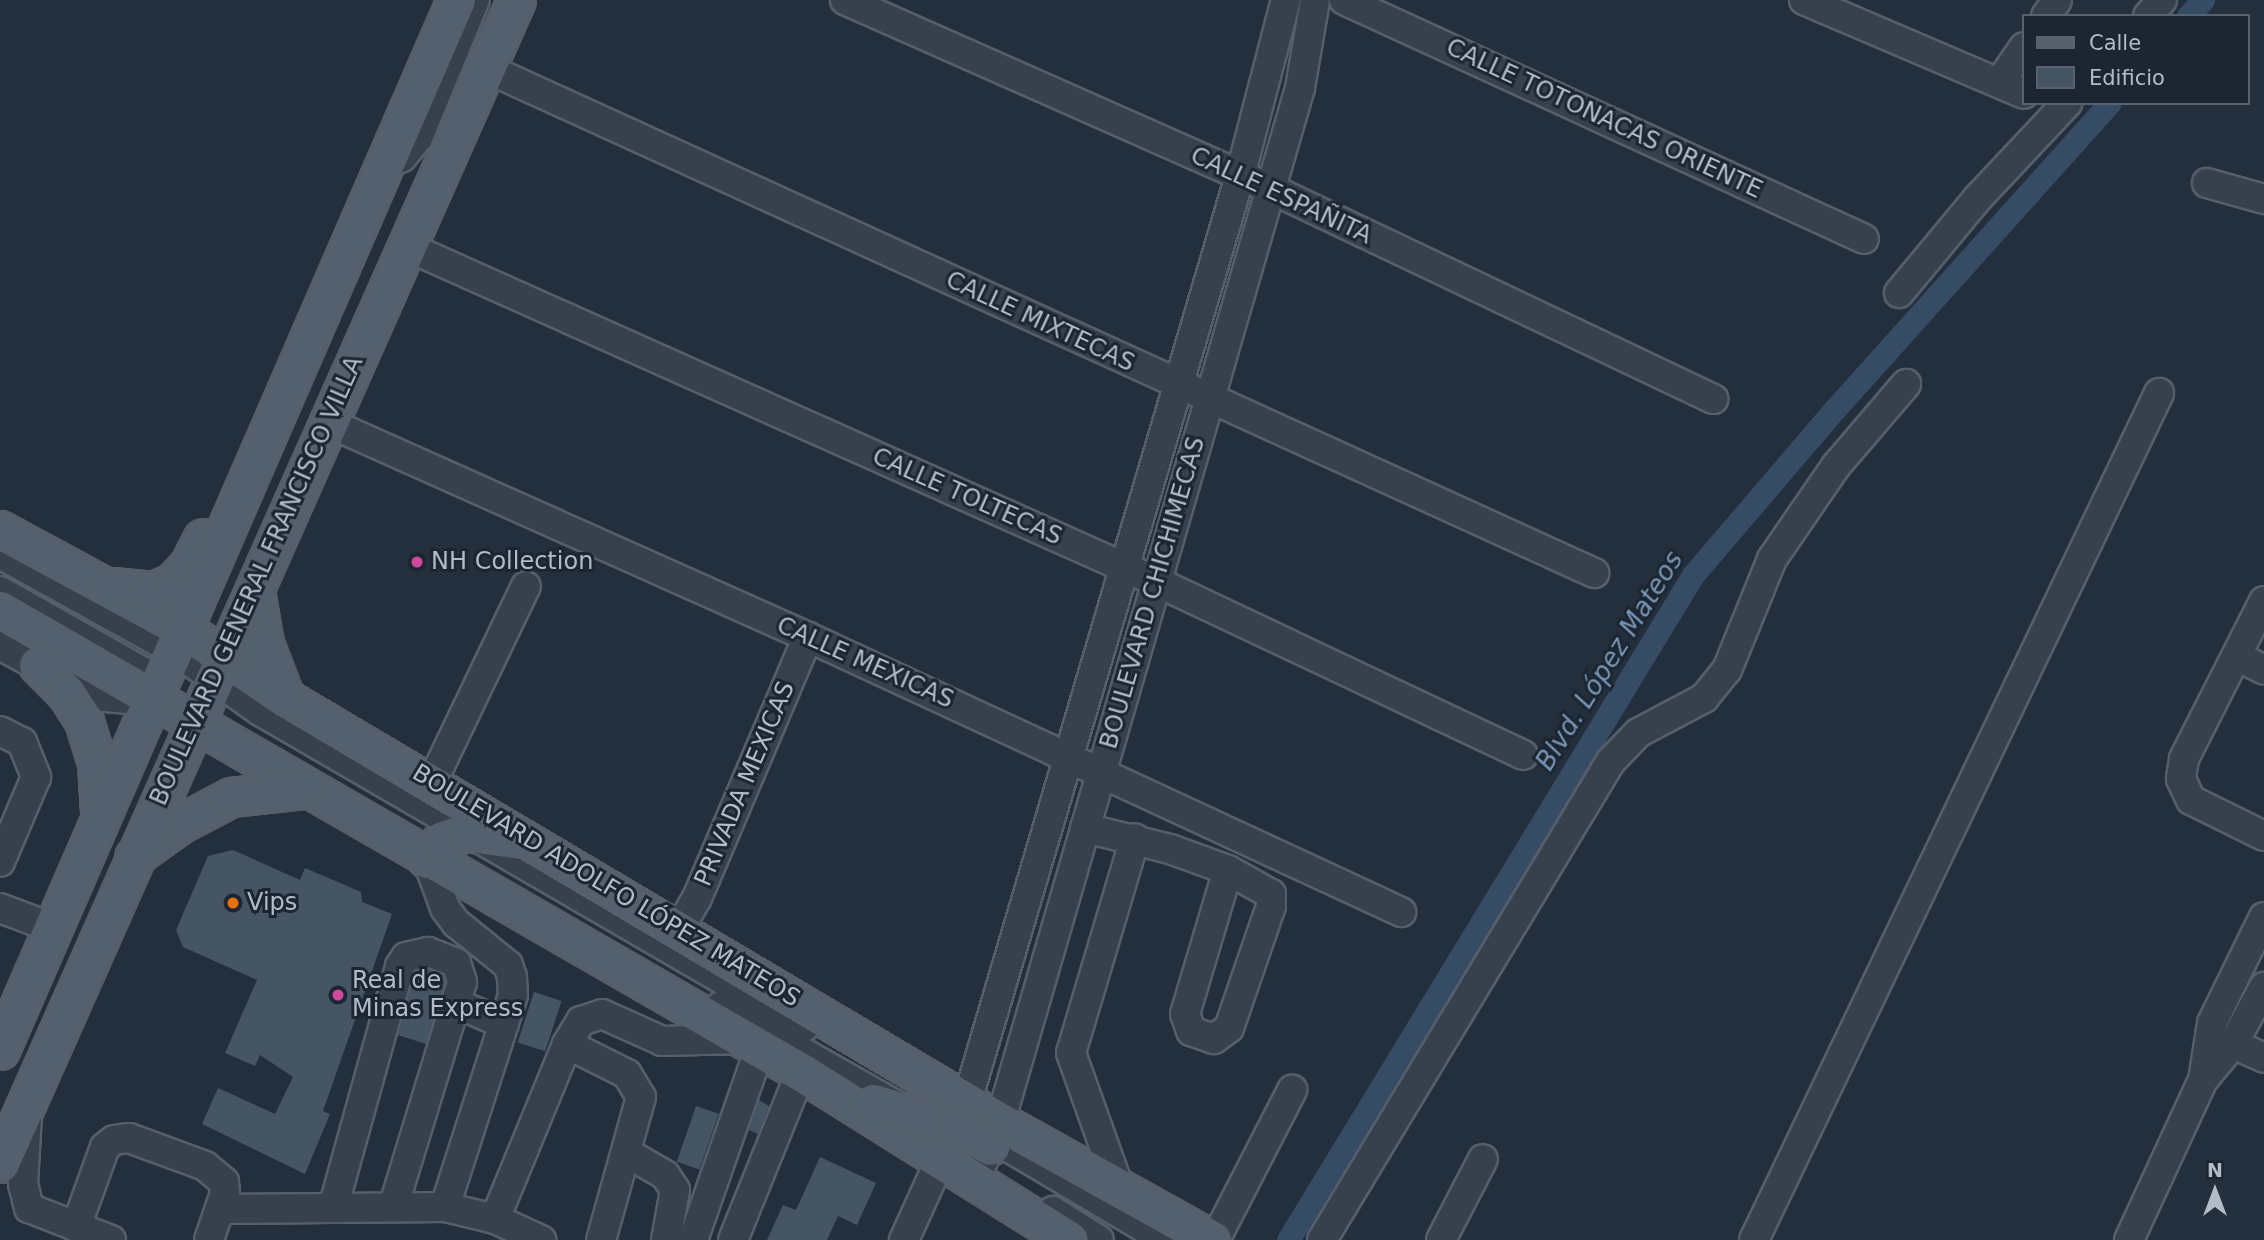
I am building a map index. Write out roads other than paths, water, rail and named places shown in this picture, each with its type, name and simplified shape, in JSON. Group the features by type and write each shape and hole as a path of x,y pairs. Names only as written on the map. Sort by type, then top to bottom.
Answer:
{"main road":[{"name":"BOULEVARD GENERAL FRANCISCO VILLA","path":"0,1050 270,432 379,168 456,0"},
{"name":"BOULEVARD GENERAL FRANCISCO VILLA","path":"0,1163 133,858 210,695 327,422 408,247 516,0"},
{"path":"65,566 126,592 153,591 172,583 189,565 244,456 270,432"},
{"name":"BOULEVARD ADOLFO LÓPEZ MATEOS","path":"0,530 65,566 168,666 210,695 285,698 535,842 679,929 988,1151 1118,1185 1213,1240"},
{"path":"255,590 264,643 285,698"},
{"name":"BOULEVARD ADOLFO LÓPEZ MATEOS","path":"0,610 168,666 210,695 304,789 430,854 845,1100 956,1129 988,1151 1047,1235"},
{"path":"38,665 66,693 84,721 97,762 100,820"},
{"path":"133,858 180,824 232,797 304,789"},
{"path":"430,854 452,835 535,842"},
{"path":"845,1100 906,1112 956,1129"}],"street":[{"path":"379,168 402,157 418,138 475,0"},
{"path":"426,205 436,139 498,0"},
{"name":"CALLE ESPAÑITA","path":"845,0 1269,188 1714,398"},
{"name":"BOULEVARD CHICHIMECAS","path":"904,1240 956,1129 1069,756 1122,567 1179,385 1240,176 1286,0"},
{"name":"BOULEVARD CHICHIMECAS","path":"988,1151 1102,772 1155,581 1300,88 1315,0"},
{"name":"CALLE TOTONACAS ORIENTE","path":"1344,0 1864,239"},
{"path":"1804,0 2012,88 2022,54"},
{"path":"2150,14 2162,0"},
{"name":"CALLE MIXTECAS","path":"486,68 1179,385 1208,401 1594,573"},
{"path":"1899,293 2057,106"},
{"path":"2207,183 2264,199"},
{"name":"CALLE TOLTECAS","path":"408,247 1155,581 1523,755"},
{"path":"1322,1240 1611,761 1639,733 1704,698 1727,670 1772,559 1836,466 1906,384"},
{"path":"1754,1240 2159,393"},
{"name":"CALLE MEXICAS","path":"327,422 1069,756 1401,912"},
{"path":"0,554 168,666"},
{"path":"432,782 526,586"},
{"path":"0,591 168,666"},
{"path":"2264,601 2185,759 2181,779 2191,800 2264,836"},
{"name":"PRIVADA MEXICAS","path":"679,929 697,898 808,637"},
{"path":"0,645 93,696 168,666"},
{"path":"2237,656 2264,670"},
{"path":"210,695 482,836 956,1129"},
{"path":"210,695 430,854 768,1031 906,1112"},
{"path":"0,731 22,742 36,777 0,862"},
{"path":"1085,828 1135,838 1228,870 1268,889 1272,900 1229,1028 1214,1039 1191,1031 1185,1014 1228,870"},
{"path":"1118,1185 1071,1053 1135,838"},
{"path":"430,854 436,891 456,923 508,965 513,995 445,1207"},
{"path":"0,908 53,928"},
{"path":"2203,1080 2212,1023 2264,917"},
{"path":"333,1208 393,983 406,957 428,952 456,963 462,982 458,1004 393,1207"},
{"path":"2129,1240 2203,1080 2233,1044 2264,987"},
{"path":"458,1004 504,1024"},
{"path":"495,1219 567,1044 581,1021 591,1014 602,1014 662,1041 752,1044 693,1240"},
{"path":"567,1044 627,1073 638,1085 640,1111 601,1240"},
{"path":"2233,1044 2264,1058"},
{"path":"733,1240 801,1072"},
{"path":"1213,1240 1292,1090"},
{"path":"27,1105 25,1198 29,1208 111,1240"},
{"path":"76,1227 105,1147 114,1140 129,1138 215,1172 223,1182 220,1209 209,1240"},
{"path":"988,1151 1099,1240"},
{"path":"988,1151 1164,1240"},
{"path":"629,1154 665,1175 675,1190 666,1240"},
{"path":"1441,1240 1483,1159"},
{"path":"220,1209 445,1207 495,1219 541,1240"}],"waterway":[{"name":"Blvd. López Mateos","path":"2190,14 2203,0"},
{"name":"Blvd. López Mateos","path":"1288,1240 1693,575 1835,409 2108,105"}],"place":[{"name":"NH Collection","path":"417,562"},
{"name":"Vips","path":"233,903"},
{"name":"Real de Minas Express","path":"338,995"}]}
